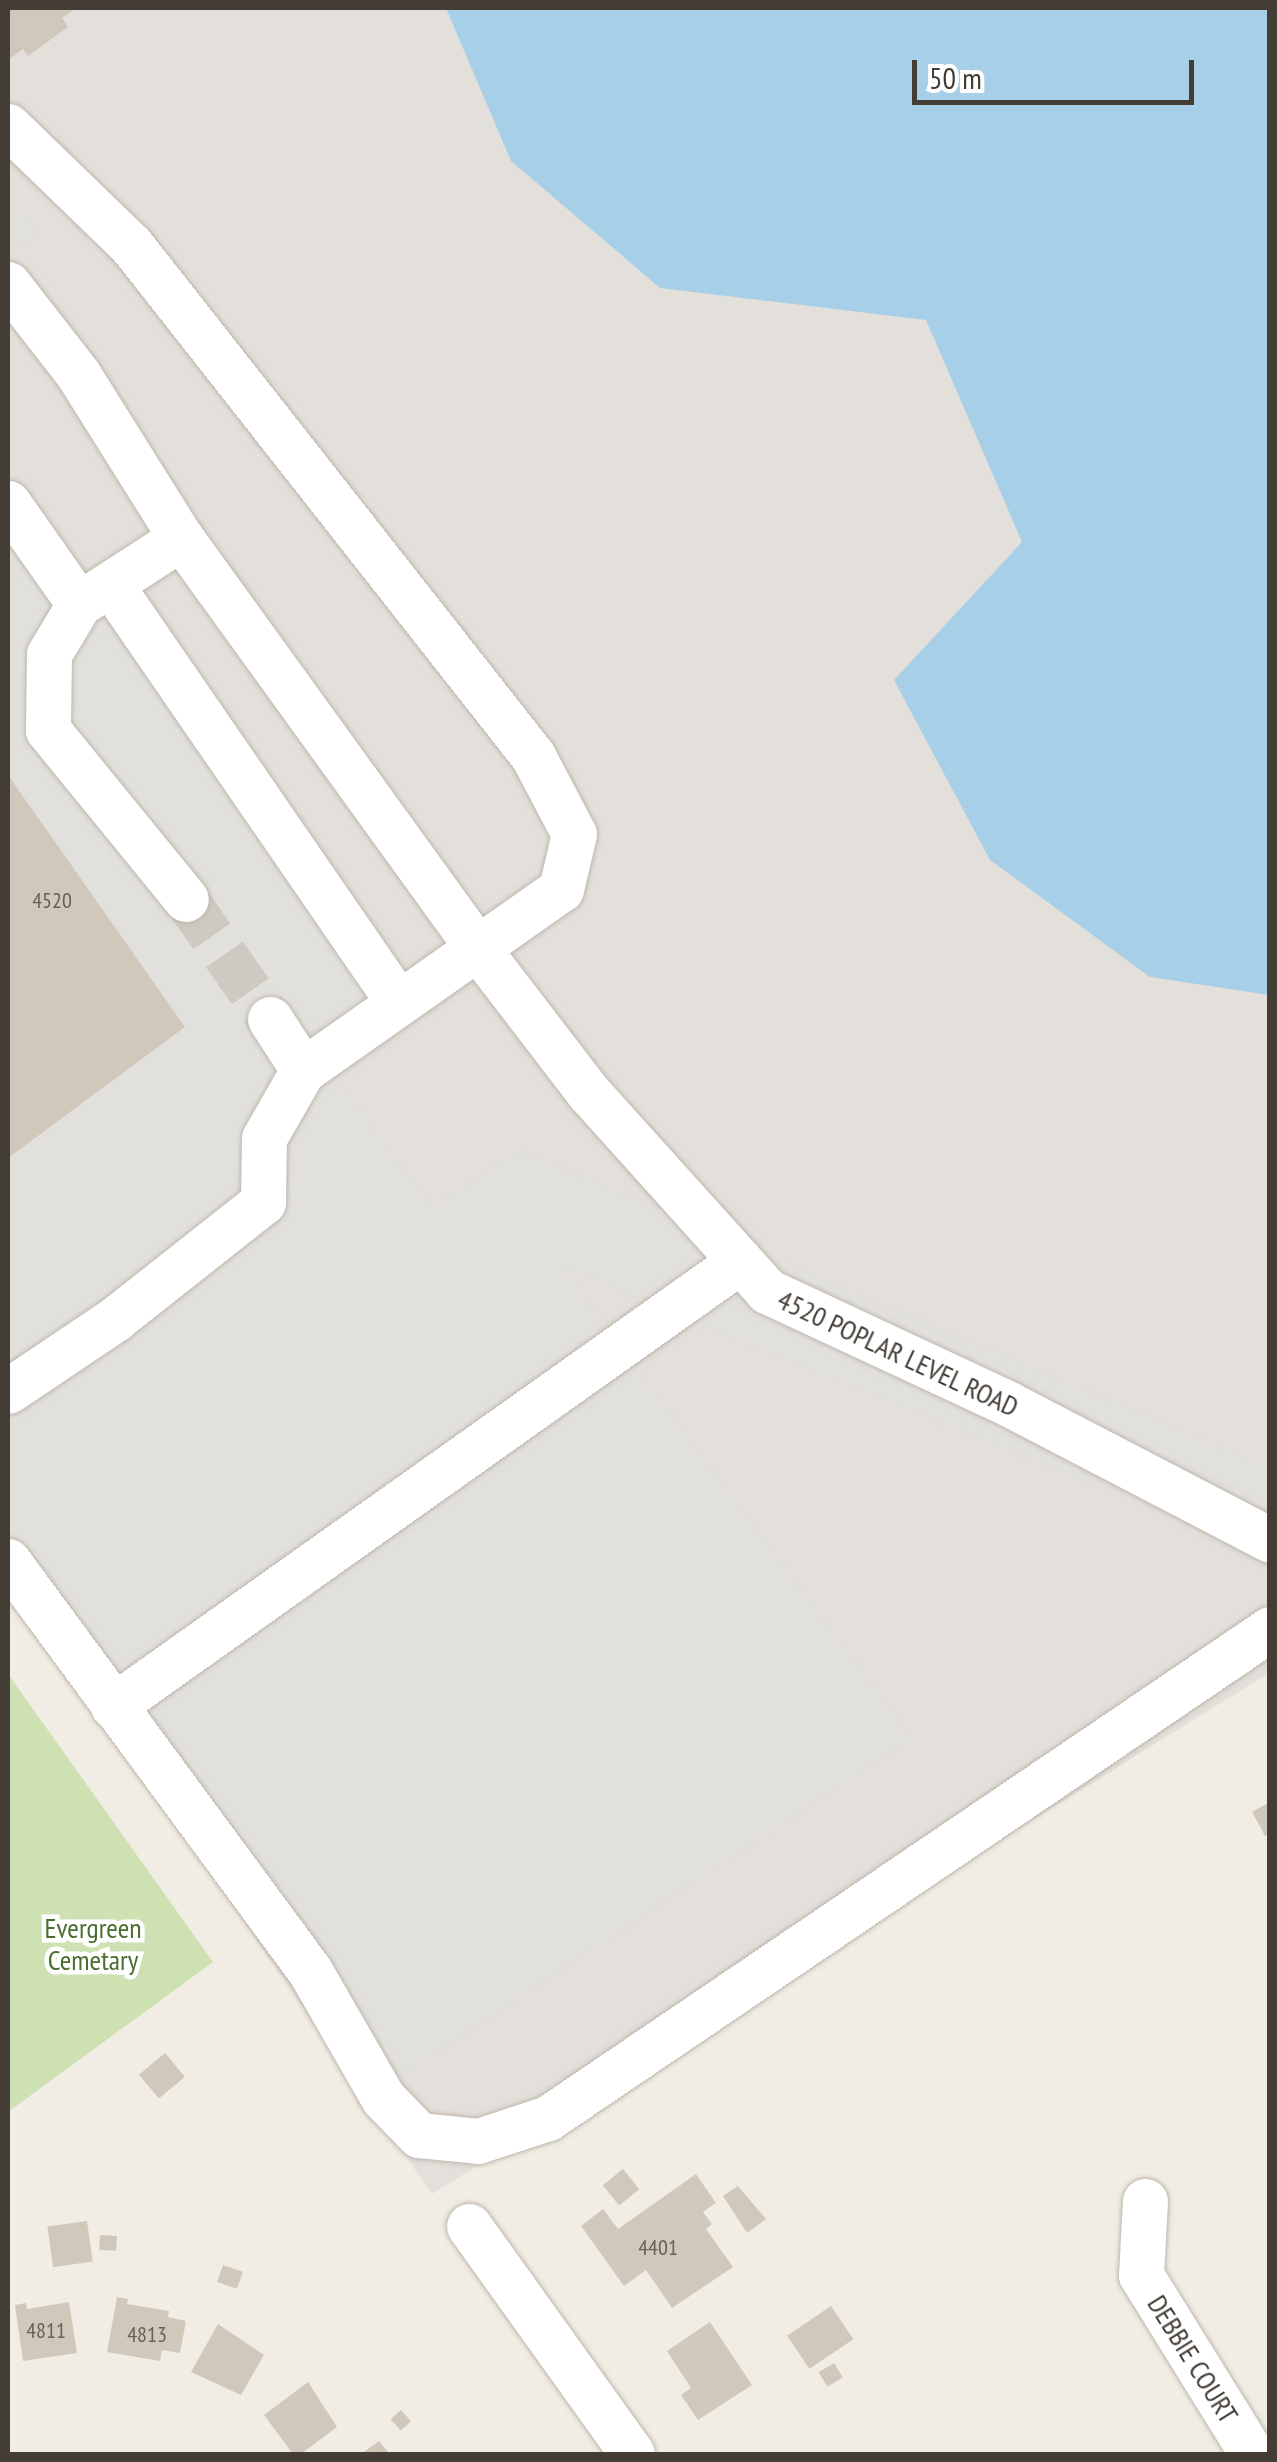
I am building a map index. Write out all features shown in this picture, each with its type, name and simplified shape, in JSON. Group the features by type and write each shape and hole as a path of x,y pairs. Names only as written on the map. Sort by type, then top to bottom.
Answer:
{"street":[{"path":"8,126 131,245 533,756 574,834 561,889 303,1070 264,1138 262,1202 115,1319 8,1391"},
{"name":"4520 POPLAR LEVEL ROAD","path":"8,284 78,374 181,538 476,946 588,1092 767,1292 1009,1404 1270,1540"},
{"path":"8,503 95,595 398,1002"},
{"path":"181,538 95,595 49,654 48,730 186,900"},
{"path":"270,1020 303,1070"},
{"path":"113,1706 740,1261"},
{"path":"8,1561 310,1971 383,2098 419,2135 478,2141 548,2118 1270,1630"},
{"name":"DEBBIE COURT","path":"1145,2200 1141,2275 1252,2454"},
{"path":"469,2226 632,2454"}],"shaded area":[{"path":"8,8 1269,8 1269,1673 432,2194 8,1581"},
{"path":"8,193 39,232 8,258"},
{"path":"8,482 396,1033 343,1086 433,1207 518,1149 1269,1468 1269,1496 1188,1525 562,1267 912,1738 401,2076 8,1520"}],"green space":[{"name":"Evergreen Cemetary","path":"8,1674 213,1962 8,2112"}],"water":[{"path":"446,8 1269,8 1269,995 1150,977 990,860 894,680 1022,542 926,320 660,288 511,161"}],"building":[{"path":"8,8 77,8 62,18 68,27 28,56 23,49 8,60"},
{"path":"8,775 185,1027 8,1158"},
{"path":"1270,1802 1270,1833 1265,1836 1252,1812"},
{"path":"165,2053 185,2077 159,2099 139,2075"},
{"path":"623,2169 639,2189 619,2206 603,2185"},
{"path":"696,2174 716,2203 703,2212 712,2224 706,2229 733,2267 672,2308 646,2270 624,2286 581,2226 603,2209 618,2229"},
{"path":"738,2186 766,2219 747,2233 723,2196"},
{"path":"87,2221 93,2262 53,2267 47,2227"},
{"path":"100,2235 117,2236 116,2251 99,2250"},
{"path":"223,2265 243,2272 237,2289 217,2282"},
{"path":"117,2297 128,2299 127,2304 169,2311 168,2317 186,2321 180,2353 162,2350 160,2361 107,2352"},
{"path":"69,2302 77,2353 23,2361 15,2305 26,2303 27,2309"},
{"path":"831,2306 853,2339 809,2369 787,2336"},
{"path":"710,2322 752,2385 698,2420 681,2395 691,2388 667,2351"},
{"path":"218,2324 264,2355 241,2395 191,2372"},
{"path":"834,2363 843,2378 827,2387 819,2372"},
{"path":"308,2382 337,2427 301,2454 293,2454 264,2415"},
{"path":"401,2410 411,2421 401,2431 391,2419"},
{"path":"379,2441 390,2454 361,2454"}],"tunnel":[{"path":"186,899 270,1019"}]}
